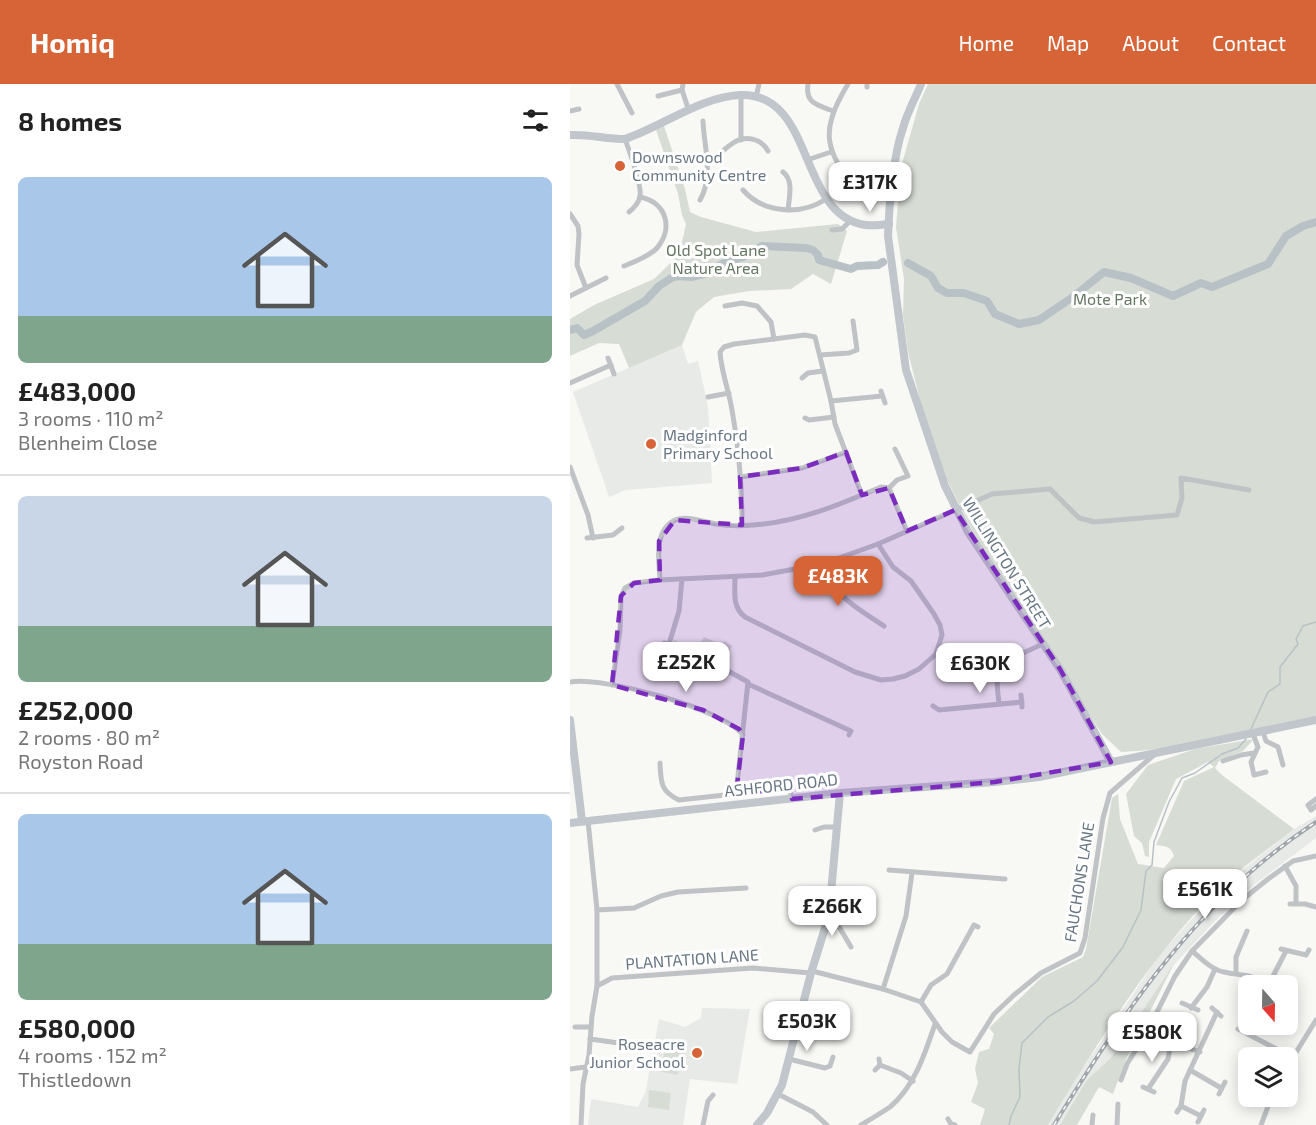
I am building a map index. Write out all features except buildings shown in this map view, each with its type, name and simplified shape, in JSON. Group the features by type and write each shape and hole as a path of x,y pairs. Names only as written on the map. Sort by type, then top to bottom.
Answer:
{"main road":[{"path":"1156,753 1316,720"},
{"name":"ASHFORD ROAD","path":"570,823 840,794 1039,777 1156,753"}],"street":[{"path":"616,84 632,113"},
{"path":"756,98 759,84"},
{"path":"848,84 833,111 829,136 835,162 860,197"},
{"name":"WILLINGTON STREET","path":"921,84 903,128 896,164 888,236 906,370 936,462 955,510 1064,677 1111,762"},
{"path":"658,96 682,87 689,111"},
{"path":"806,87 810,100 833,111"},
{"path":"741,95 741,140"},
{"path":"570,135 586,134 608,139 625,139 723,97 741,95 756,98 777,109 788,119 826,199 839,213 850,221 866,226 889,224"},
{"path":"570,111 580,108"},
{"path":"700,200 707,190 708,160 702,130 704,121"},
{"path":"625,139 640,197 635,208 629,212"},
{"path":"708,160 719,155 732,143 741,140 757,140 767,149 770,142"},
{"path":"807,160 831,152"},
{"path":"783,172 787,175 788,210"},
{"path":"743,190 746,198 772,208 788,210 815,206 826,199"},
{"path":"624,266 656,249 664,236 664,212 651,199 640,197"},
{"path":"570,214 578,226 577,269 586,288"},
{"path":"832,230 842,229 850,221"},
{"path":"570,249 578,249"},
{"path":"637,252 641,258"},
{"path":"570,296 606,278"},
{"path":"599,282 603,289"},
{"path":"725,306 742,303 757,306 771,322 774,339"},
{"path":"820,356 857,350 853,321"},
{"path":"742,525 740,477 729,393 720,362 720,352 724,347 734,344 810,335 815,337 835,424 862,495"},
{"path":"608,357 614,374"},
{"path":"570,383 611,365"},
{"path":"802,378 808,373 823,371"},
{"path":"708,397 729,393"},
{"path":"831,401 882,393 885,403"},
{"path":"805,418 809,420 834,417"},
{"path":"660,580 659,541 675,520 691,519 715,524 742,525 802,517 881,488 889,488 897,480 908,476 895,449"},
{"path":"740,477 802,468 846,452"},
{"path":"570,467 588,515 590,538 613,535 622,528"},
{"path":"612,685 620,630 621,596 626,588 634,584 660,580 735,577 788,571 822,564 878,544 992,494 1050,489 1079,518 1094,522 1177,515 1182,498 1181,478 1249,490"},
{"path":"889,488 907,531"},
{"path":"735,577 735,604 738,611 745,617 864,675 881,680 893,679 919,669 936,654 942,635 940,625 911,581 893,567 878,544"},
{"path":"822,564 832,585 845,598 884,626"},
{"path":"670,644 680,611 682,579"},
{"path":"999,703 998,672 1000,667 1009,660 1042,644"},
{"path":"936,654 956,672 966,668"},
{"path":"714,658 712,662 748,683 850,733"},
{"path":"570,682 612,685 703,710 739,729 743,735"},
{"path":"736,794 748,683"},
{"path":"933,706 939,710 1022,701"},
{"path":"570,720 572,750 585,821 597,910 597,986 583,1084 581,1125"},
{"path":"1258,733 1258,747 1251,762 1254,775 1266,772"},
{"path":"1258,733 1266,741 1278,747 1283,765"},
{"name":"FAUCHONS LANE","path":"921,1002 935,1024 952,1042 970,1052 994,1014 1014,995 1041,973 1080,953 1085,938 1103,818 1110,793 1156,753"},
{"path":"1222,761 1241,754 1254,753"},
{"path":"660,763 659,770 663,788 670,796 679,800 789,788 792,799"},
{"path":"756,1125 768,1113 778,1094 829,915 840,794"},
{"path":"1316,799 1308,805 1311,810 1316,806"},
{"path":"678,811 679,800"},
{"path":"815,830 836,827"},
{"path":"1129,1078 1122,1077 1175,976 1192,951 1242,900 1285,866 1293,861 1316,856"},
{"path":"1285,866 1296,886 1293,904 1316,907"},
{"path":"889,870 1005,879"},
{"path":"883,990 906,916 912,873"},
{"path":"597,910 634,908 661,896 678,892 746,888"},
{"path":"829,915 851,946"},
{"path":"811,972 921,1002 932,985 947,974 974,925 978,927"},
{"path":"1236,973 1236,957 1247,932"},
{"path":"1274,975 1283,950 1306,955 1310,950"},
{"path":"1192,951 1215,969 1251,975"},
{"name":"PLANTATION LANE","path":"597,986 612,978 753,968 811,972"},
{"path":"1191,1008 1207,987 1215,969"},
{"name":"PLANTATION LANE","path":"597,972 612,978"},
{"path":"1182,1003 1198,1010"},
{"path":"1177,1112 1181,1106 1185,1081 1217,1012"},
{"path":"1298,1048 1316,1020"},
{"path":"865,1124 890,1106 913,1080 935,1024"},
{"path":"575,1027 591,1028"},
{"path":"1147,1032 1200,1052"},
{"path":"1249,1035 1272,1047"},
{"path":"591,1039 633,1045"},
{"path":"1148,1089 1168,1059 1172,1043"},
{"path":"789,1059 825,1068 830,1066 833,1057"},
{"path":"878,1065 902,1073 913,1080"},
{"path":"570,1069 586,1067"},
{"path":"1190,1070 1220,1091 1225,1082"},
{"path":"778,1094 813,1112 827,1125"},
{"path":"703,1125 708,1101 713,1095"},
{"path":"1181,1106 1201,1116"},
{"path":"1117,1125 1118,1107 1125,1110"},
{"path":"1262,1125 1268,1107"},
{"path":"1092,1125 1093,1115"}],"highlighted area":[{"path":"846,452 862,495 889,488 907,531 955,510 1060,669 1111,762 995,782 792,799 789,788 736,794 743,735 739,729 703,710 612,685 621,596 634,583 660,580 659,541 675,520 742,525 740,477 802,468"}],"shaded area":[{"name":"Madginford Primary School","path":"682,345 688,364 698,361 708,406 712,483 626,490 609,497 573,392"},
{"path":"1316,816 1316,838 1255,884 1215,921 1174,965 1110,1059 1077,1125 1048,1125 1079,1074 1161,953 1222,886 1294,829"},
{"name":"Roseacre Junior School","path":"702,1008 750,1009 737,1084 690,1079 683,1125 588,1125 591,1099 638,1107 646,1090 659,1019 685,1027 701,1018"}],"green space":[{"name":"Mote Park","path":"928,84 1316,84 1316,717 1195,743 1121,752 1102,734 975,536 945,476 924,416 908,352 903,315 904,279 896,227 901,167 919,104"},
{"name":"Old Spot Lane Nature Area","path":"663,123 685,189 690,212 756,232 838,224 847,231 831,284 813,274 791,289 749,291 714,297 696,312 682,345 629,368 619,344 599,343 570,356 570,319 594,305 654,279 679,255 686,224 655,127"},
{"path":"704,637 722,645 724,641 732,646 726,657 702,648 693,649 674,642 674,640 693,648 700,644"},
{"path":"1254,739 1243,751 1219,761 1215,768 1294,829 1230,878 1173,939 1106,1031 1048,1125 980,1125 985,1109 971,1102 978,1083 975,1069 979,1052 989,1049 994,1034 989,1028 1042,977 1083,957 1112,798 1118,794 1120,819 1138,864 1164,868 1174,856 1173,853 1165,846 1156,845 1184,781 1214,767 1208,762 1176,779 1149,842 1149,857 1145,856 1142,843 1134,836 1126,794 1148,765 1195,749"},
{"path":"1174,964 1126,1059 1113,1094 1099,1087 1077,1125 1060,1125 1087,1080 1110,1059"},
{"path":"667,1045 685,1051 677,1075 659,1071"},
{"path":"649,1090 671,1093 669,1110 648,1107"}],"waterway":[{"path":"908,263 931,276 938,288 947,293 964,293 987,301 995,314 1019,324 1039,320 1104,272 1131,278 1173,296 1201,283 1212,287 1268,264 1286,236 1303,226 1316,222"},
{"path":"570,330 577,328 584,335 645,301 659,286 673,277 704,274 762,246 806,248 813,250 819,260 851,269 857,266 878,265 883,262"},
{"path":"1251,729 1268,692 1280,684 1280,667 1298,644 1296,639 1303,626 1316,622"},
{"path":"1009,1125 1020,1097 1019,1069 1022,1043 1048,1017 1074,1001 1097,981 1123,947 1141,910 1146,871 1152,865 1154,842 1169,802 1182,778 1195,773 1222,754 1238,748 1246,739"}],"railway":[{"path":"1054,1125 1109,1039 1168,958 1236,885 1274,852 1316,822"}],"place":[{"name":"Downswood Community Centre","path":"620,166"},
{"name":"Madginford Primary School","path":"651,444"},
{"name":"Roseacre Junior School","path":"697,1053"}]}
